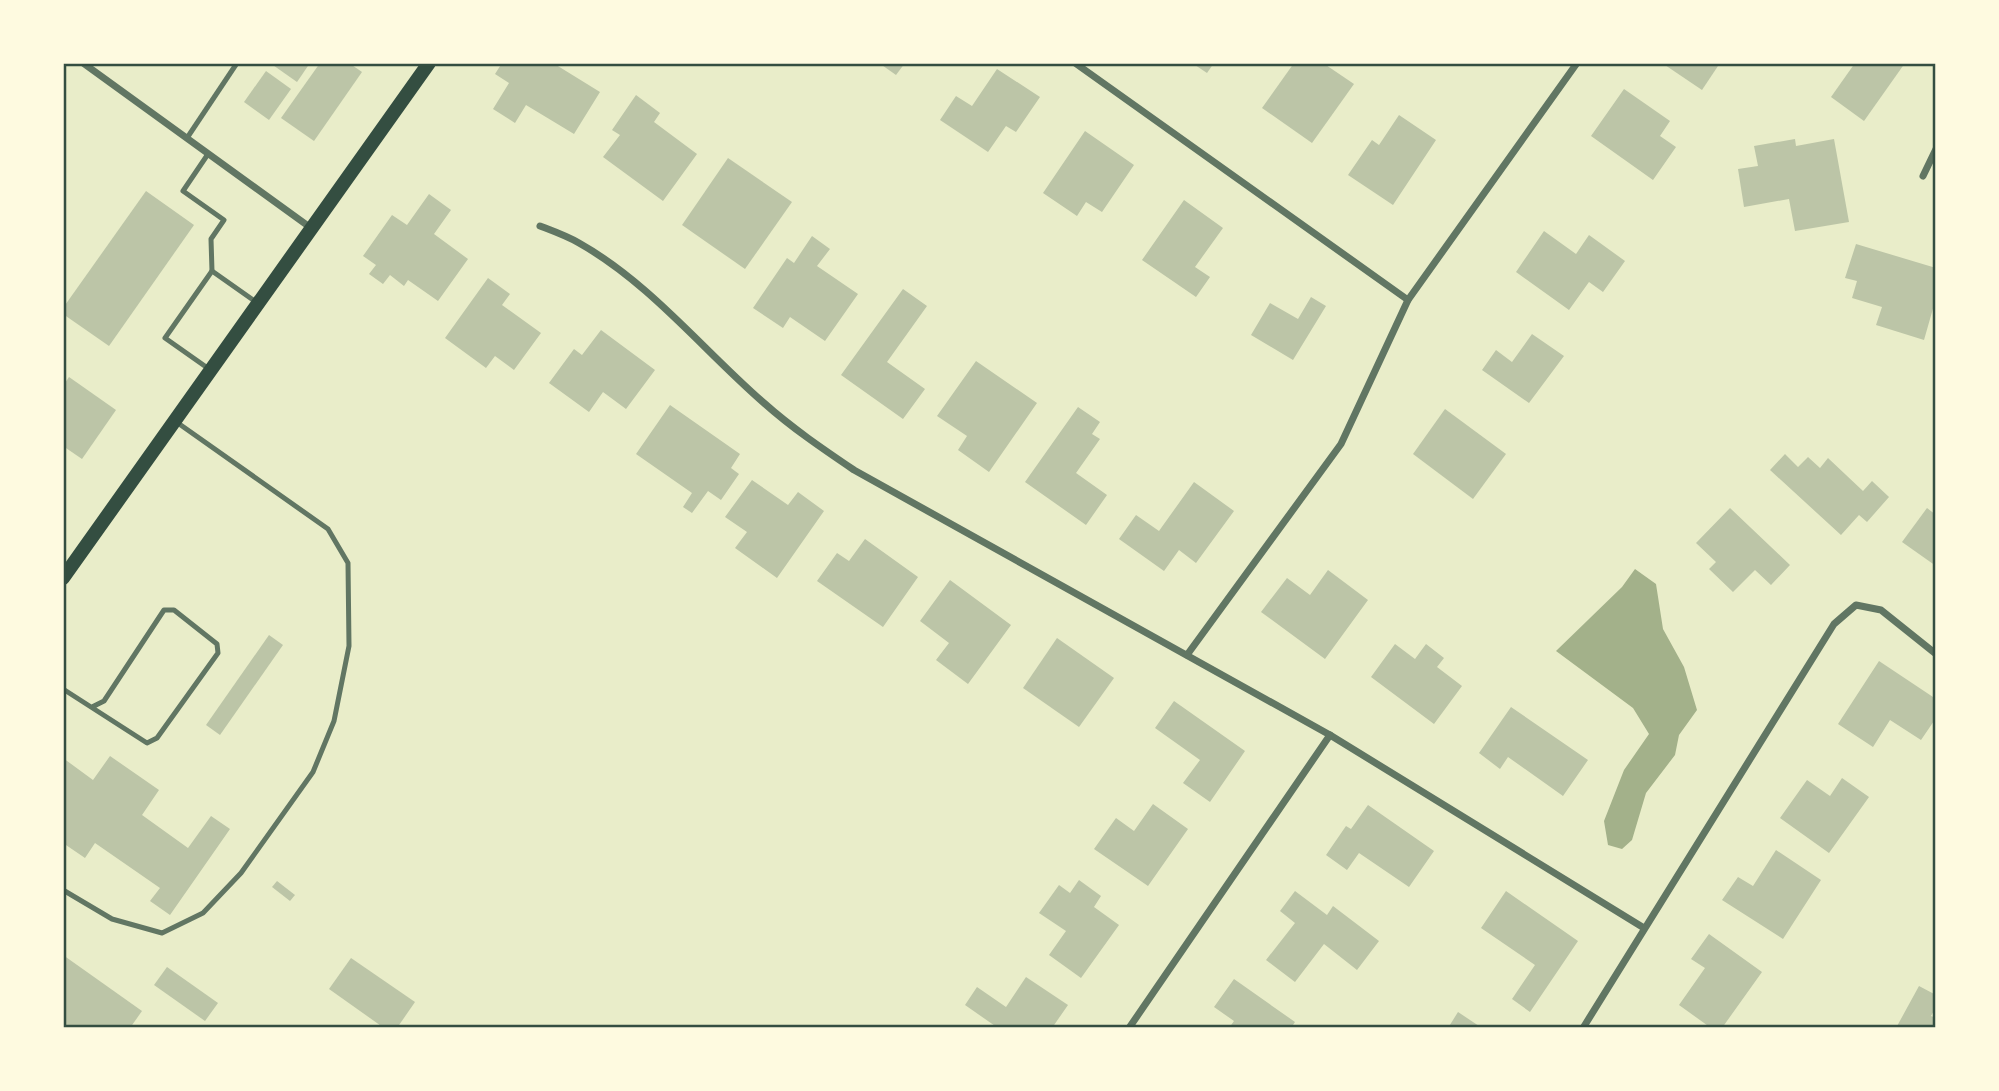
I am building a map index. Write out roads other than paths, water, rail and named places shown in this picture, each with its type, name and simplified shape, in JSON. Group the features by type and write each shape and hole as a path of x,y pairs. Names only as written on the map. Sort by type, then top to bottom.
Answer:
{"main road":[{"path":"63,578 429,63"}],"street":[{"path":"83,63 312,228"},
{"path":"1075,63 1408,300"},
{"path":"1187,655 1341,444 1408,300 1577,63"},
{"path":"1923,176 1936,149"},
{"path":"540,226 579,243 614,267 659,303 764,403 854,470 1330,736 1644,928"},
{"path":"1583,1028 1834,624 1856,605 1881,610 1936,654"},
{"path":"1129,1028 1330,736"}],"lane":[{"path":"187,138 237,63"},
{"path":"208,154 183,191 224,220 211,239 212,271 165,338 211,370"},
{"path":"212,271 258,303"},
{"path":"63,890 113,919 162,933 204,913 241,873 313,772 334,721 349,646 348,563 337,541 328,529 175,421"},
{"path":"63,689 147,743 157,738 218,653 217,644 174,610 164,610 104,701 92,707"}]}
